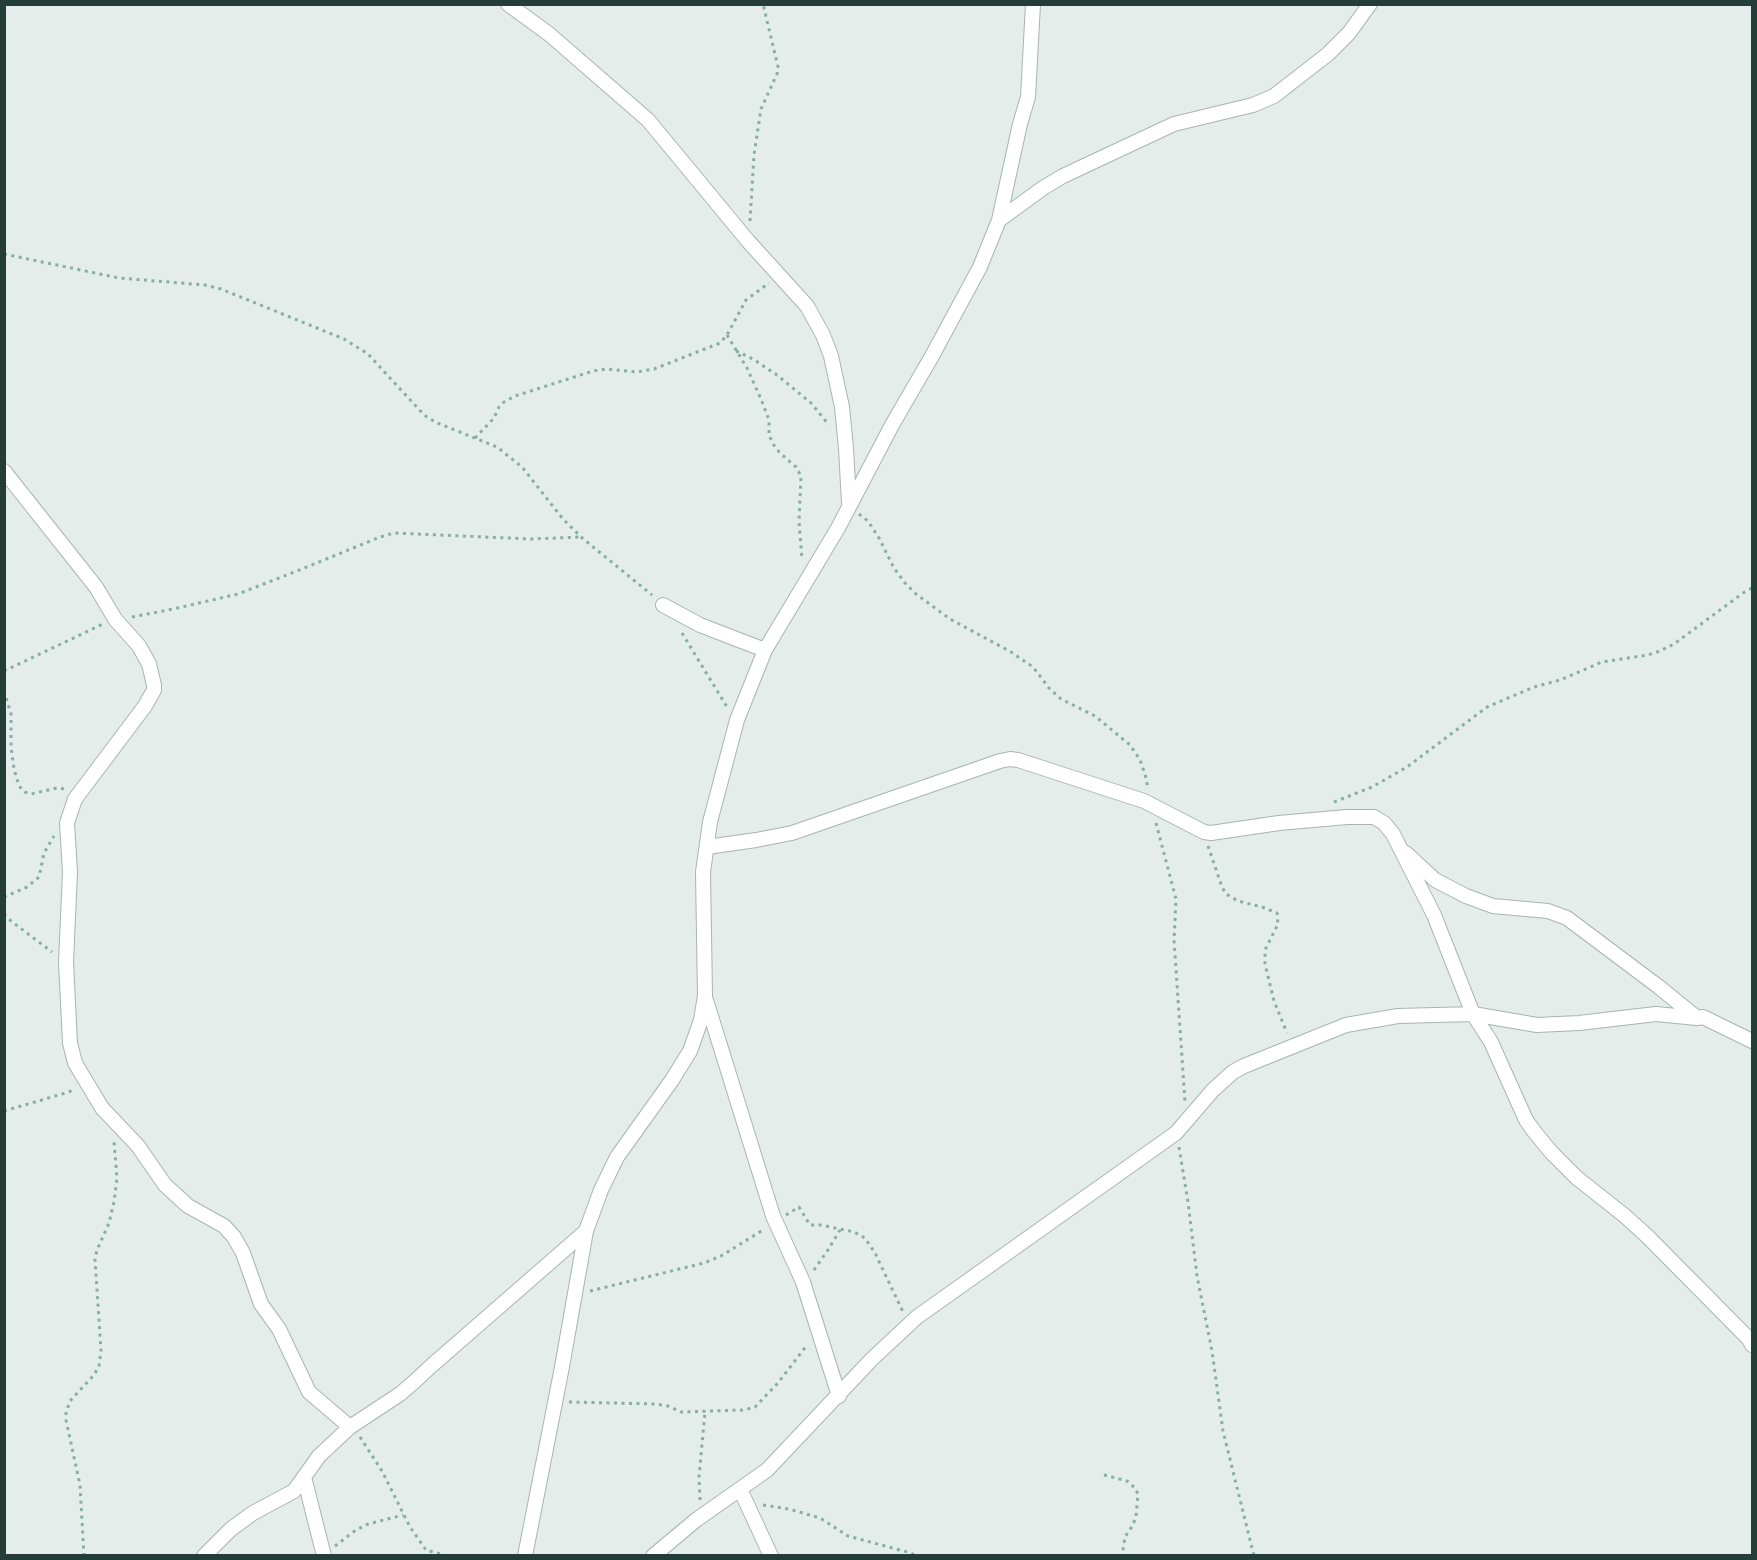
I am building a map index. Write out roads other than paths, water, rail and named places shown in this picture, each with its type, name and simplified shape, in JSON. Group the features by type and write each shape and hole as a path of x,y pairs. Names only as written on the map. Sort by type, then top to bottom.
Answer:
{"street":[{"path":"508,4 549,34 648,120 748,241 807,306 823,335 831,356 840,396 849,505"},
{"path":"525,1556 586,1231 617,1156 690,1051 701,1020 705,996 703,873 706,847 710,822 737,720 765,650 838,528 980,267 999,220 1028,97 1033,4"},
{"path":"999,220 1063,176 1174,124 1253,105 1274,96 1329,54 1349,33 1370,4"},
{"path":"4,471 96,587 115,618 139,646 149,664 154,690 145,706 75,799 69,815 67,829 70,872 66,962 70,1043 75,1063 102,1108 138,1146 165,1185 188,1206 224,1226 234,1237 246,1261 261,1304 279,1329 309,1392 350,1428"},
{"path":"663,605 700,624 765,650"},
{"path":"706,847 792,833 1010,759 1151,804 1204,832 1347,817 1374,818 1384,823 1393,834 1434,915 1473,1014 1491,1042 1526,1120 1551,1152 1576,1178 1647,1236 1742,1331 1752,1345"},
{"path":"1400,848 1436,880 1466,896 1492,906 1548,911 1567,918 1697,1018"},
{"path":"705,996 775,1221 803,1282 839,1396"},
{"path":"653,1556 700,1516 767,1470 872,1359 909,1324 1176,1133 1213,1090 1233,1072 1346,1025 1373,1019 1407,1016 1473,1014 1537,1025 1579,1023 1656,1014 1703,1017 1752,1041"},
{"path":"204,1556 231,1529 253,1513 294,1491 319,1456 350,1428 400,1394 586,1231"},
{"path":"304,1477 328,1552"},
{"path":"740,1489 771,1556"}]}
